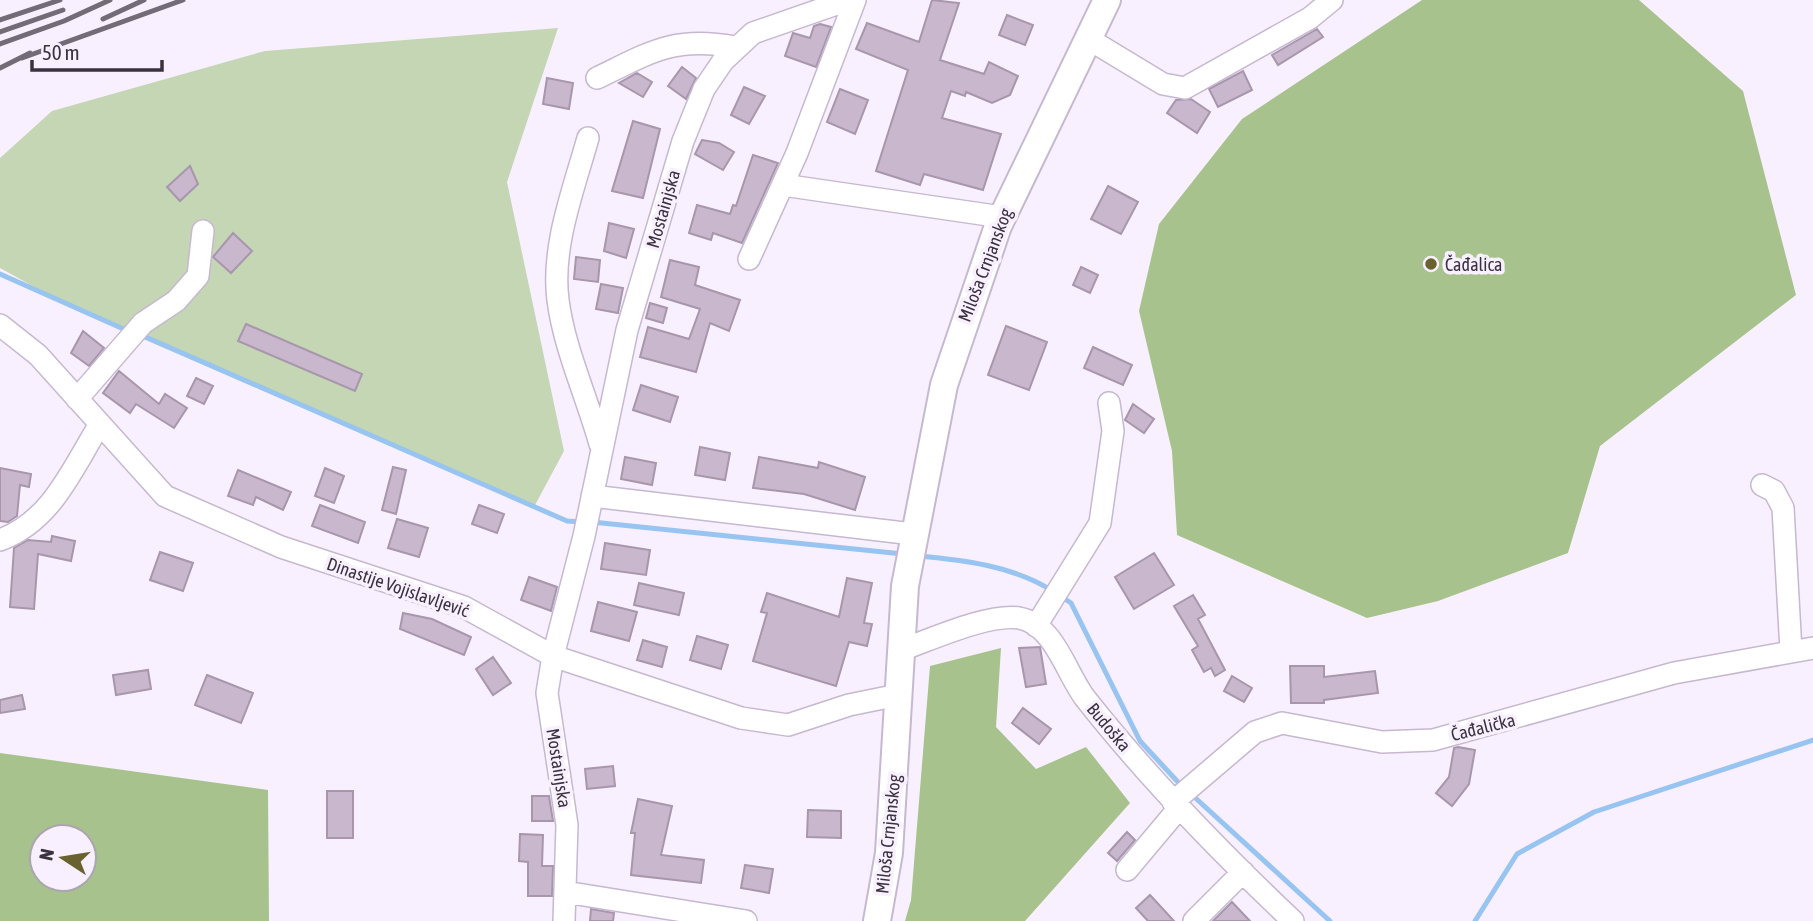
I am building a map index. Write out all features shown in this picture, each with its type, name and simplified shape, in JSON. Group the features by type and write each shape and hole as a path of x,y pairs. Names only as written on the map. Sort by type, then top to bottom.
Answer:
{"main road":[{"name":"Miloša Crnjanskog","path":"877,921 889,853 906,578 944,385 960,331 1002,217 1107,0"}],"street":[{"name":"Mostainjska","path":"564,921 567,825 547,693 553,656 592,500 627,330 683,141 704,89 735,47 752,33 848,0"},
{"path":"749,259 783,185 855,0"},
{"path":"1087,38 1163,84 1185,88 1310,18 1332,0"},
{"path":"597,78 654,50 699,41 735,47"},
{"path":"588,138 568,209 558,266 558,298 563,329 602,449"},
{"path":"783,185 1002,217"},
{"path":"77,399 119,355 143,323 176,301 198,276 203,231"},
{"name":"Dinastije Vojislavljević","path":"0,325 38,355 165,496 281,547 464,607 553,656 741,718 788,725 849,705 898,695"},
{"path":"901,649 990,621 1042,618 1100,523 1113,431 1109,403"},
{"path":"0,540 30,525 47,510 100,424"},
{"path":"1762,485 1774,491 1783,508 1791,651"},
{"path":"592,500 912,540"},
{"name":"Budoška","path":"1042,618 1043,630 1083,696 1176,805 1293,921"},
{"name":"Čađalička","path":"1127,870 1176,805 1255,732 1282,723 1382,742 1433,740 1674,673 1813,648"},
{"path":"1195,921 1243,872"},
{"path":"565,892 746,921"}],"green space":[{"path":"1422,0 1639,0 1743,91 1796,295 1600,446 1568,553 1438,601 1367,618 1177,535 1172,451 1139,311 1159,224 1242,119"},
{"path":"558,28 507,182 564,451 534,507 78,311 0,268 0,158 52,111 265,51"},
{"path":"1001,648 996,727 1036,769 1086,747 1130,803 1025,921 905,921 911,900 930,666"},
{"path":"0,753 268,790 269,921 0,921"}],"building":[{"path":"932,0 959,3 940,60 984,74 989,62 1018,76 1010,95 992,103 966,92 965,96 951,91 942,118 1001,134 983,190 924,174 920,185 876,171 908,70 856,49 867,23 919,42"},
{"path":"1007,15 1033,25 1025,45 999,35"},
{"path":"820,24 831,27 816,67 785,56 793,33 810,38 814,26"},
{"path":"1317,29 1323,37 1278,65 1272,55"},
{"path":"682,67 696,78 686,99 668,86"},
{"path":"1243,71 1252,90 1218,107 1209,89"},
{"path":"637,73 652,82 643,97 619,83"},
{"path":"547,78 573,83 569,109 543,104"},
{"path":"744,87 765,96 749,124 731,115"},
{"path":"840,89 868,100 855,134 827,122"},
{"path":"1191,99 1210,112 1197,133 1167,113 1176,100"},
{"path":"633,121 660,129 643,198 612,191"},
{"path":"702,140 719,143 734,152 723,170 695,154"},
{"path":"753,155 778,163 742,243 713,233 711,240 689,233 697,205 730,214 733,205 736,206"},
{"path":"190,166 198,184 180,201 167,187"},
{"path":"1108,186 1138,202 1121,234 1091,219"},
{"path":"609,223 634,229 626,258 604,251"},
{"path":"233,233 252,251 231,273 213,257"},
{"path":"576,257 600,260 598,282 574,279"},
{"path":"670,260 699,267 695,285 740,300 729,331 710,323 696,372 640,357 648,327 689,339 700,309 661,297"},
{"path":"1081,267 1098,275 1090,293 1073,285"},
{"path":"601,284 623,288 618,313 596,309"},
{"path":"650,303 667,308 663,323 646,318"},
{"path":"246,324 362,374 355,391 238,341"},
{"path":"1006,326 1047,342 1029,390 988,375"},
{"path":"83,331 104,348 89,366 71,353"},
{"path":"1093,347 1132,365 1123,385 1084,368"},
{"path":"119,371 159,404 165,394 187,408 174,428 136,404 130,413 103,393"},
{"path":"196,378 213,386 204,404 187,396"},
{"path":"641,385 678,397 670,422 633,410"},
{"path":"1133,404 1154,419 1144,433 1125,420"},
{"path":"700,447 730,453 725,480 695,475"},
{"path":"625,457 656,463 652,485 621,479"},
{"path":"759,457 818,468 819,462 865,477 855,510 804,494 753,488"},
{"path":"393,467 406,470 396,514 382,510"},
{"path":"0,468 31,474 29,487 20,485 17,516 8,522 0,521"},
{"path":"325,468 344,476 334,503 315,496"},
{"path":"238,470 291,492 283,510 256,497 253,505 228,496"},
{"path":"320,505 365,522 358,543 312,526"},
{"path":"479,505 504,514 497,533 472,524"},
{"path":"397,519 428,528 419,557 388,548"},
{"path":"52,536 75,541 71,561 38,554 34,609 10,607 14,548 28,540 51,542"},
{"path":"605,543 650,550 646,575 601,569"},
{"path":"160,552 193,563 183,591 150,580"},
{"path":"1154,553 1174,585 1134,609 1115,577"},
{"path":"529,577 557,587 551,611 521,600"},
{"path":"847,578 872,583 864,623 872,624 867,646 849,642 836,686 753,661 767,613 761,612 767,593 839,617"},
{"path":"639,583 684,593 679,615 634,605"},
{"path":"1193,595 1205,615 1198,619 1225,670 1215,676 1211,668 1204,672 1192,650 1198,646 1174,606"},
{"path":"598,602 637,612 629,641 591,631"},
{"path":"403,613 432,619 471,637 464,655 400,629"},
{"path":"697,636 728,645 721,669 690,660"},
{"path":"643,640 667,647 662,667 637,660"},
{"path":"1040,647 1046,684 1026,687 1019,648"},
{"path":"493,657 511,683 493,695 476,669"},
{"path":"1290,666 1324,666 1324,677 1375,671 1378,693 1324,700 1324,703 1291,703"},
{"path":"148,670 151,689 116,695 113,675"},
{"path":"207,675 253,693 241,723 195,705"},
{"path":"1232,676 1252,688 1244,702 1224,691"},
{"path":"22,695 25,709 0,713 0,700"},
{"path":"1023,708 1051,729 1039,744 1012,723"},
{"path":"1454,748 1475,750 1469,784 1452,806 1436,793 1449,777"},
{"path":"613,766 615,786 587,789 585,769"},
{"path":"327,791 353,791 353,838 327,838"},
{"path":"532,796 549,796 553,821 532,821"},
{"path":"638,799 672,806 661,855 704,860 701,883 631,875 635,833 631,833"},
{"path":"808,810 841,811 841,838 807,837"},
{"path":"1127,832 1135,840 1117,861 1108,853"},
{"path":"520,834 543,835 542,866 553,866 552,896 528,896 528,862 519,861"},
{"path":"745,865 773,869 769,893 741,888"},
{"path":"1150,895 1174,921 1148,921 1136,908"},
{"path":"1232,902 1250,921 1213,921"},
{"path":"591,909 614,913 613,921 590,921"}],"waterway":[{"path":"0,274 128,331"},
{"path":"141,335 567,521 582,522"},
{"path":"592,522 903,554"},
{"path":"919,556 970,562 1004,570 1051,590"},
{"path":"1059,595 1071,603 1140,741 1177,781"},
{"path":"1475,921 1517,854 1594,812 1813,740"},
{"path":"1191,794 1330,921"}],"railway":[{"path":"0,20 60,0"},
{"path":"0,44 64,21 110,0"},
{"path":"103,19 144,0"},
{"path":"22,58 183,0"},
{"path":"0,32 63,10"},
{"path":"0,68 30,53"}],"place":[{"name":"Čađalica","path":"1431,264"}]}
